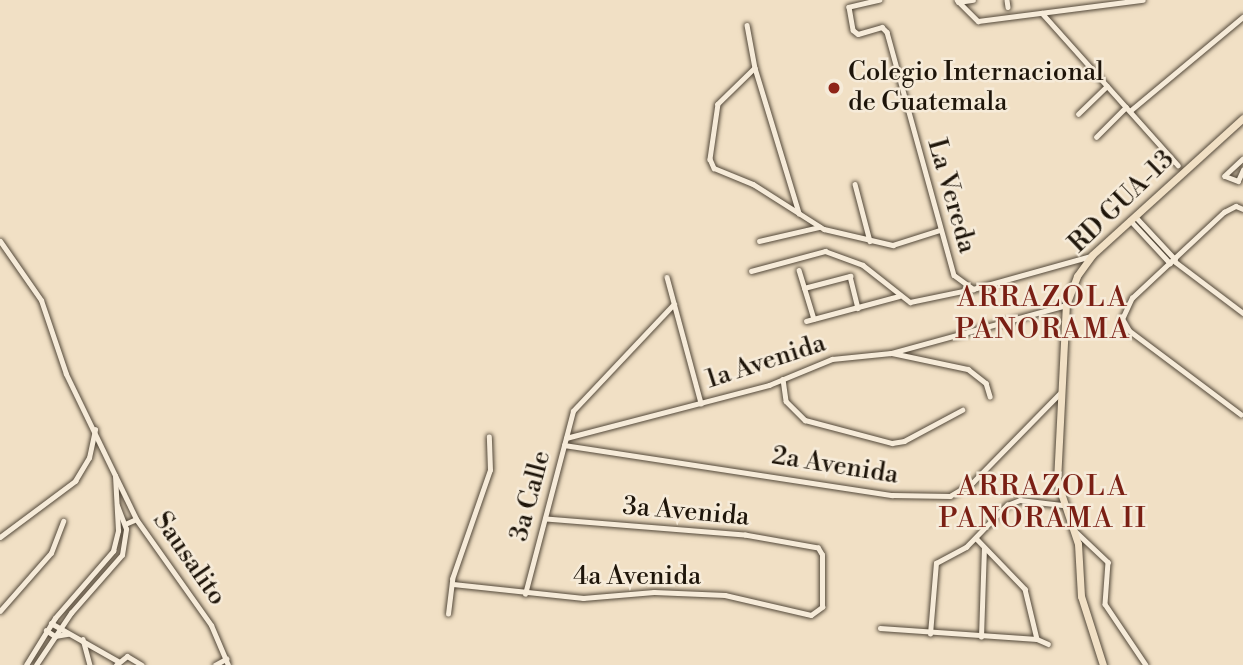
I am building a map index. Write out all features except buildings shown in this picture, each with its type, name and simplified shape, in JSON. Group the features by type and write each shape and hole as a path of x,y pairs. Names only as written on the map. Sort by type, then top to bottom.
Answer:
{"main road":[{"name":"RD GUA-13","path":"1103,665 1082,596 1074,530 1062,505 1057,481 1063,306 1077,276 1092,255 1243,118"}],"street":[{"name":"La Vereda","path":"880,0 852,5 849,10 855,33 882,27 887,32 954,275 974,289 1092,255"},
{"path":"958,1 973,0"},
{"path":"1007,0 1008,7"},
{"path":"958,1 978,21 1143,0"},
{"path":"1042,13 1178,165"},
{"path":"1096,137 1243,17"},
{"path":"747,25 755,68 800,215"},
{"path":"755,68 718,104 710,164 820,227 870,241 900,245 940,230"},
{"path":"1078,114 1107,86"},
{"path":"1243,159 1225,176 1238,181 1243,170"},
{"path":"855,184 870,241"},
{"path":"1241,415 1123,323 1127,303 1228,209 1243,209"},
{"path":"1133,218 1172,261 1243,313"},
{"path":"759,241 820,227"},
{"name":"Sausalito","path":"0,241 41,300 66,374 136,519 211,625 228,662"},
{"path":"751,271 817,252 834,253 863,265 899,296 915,303 974,289"},
{"path":"799,270 814,319"},
{"path":"804,288 849,276 858,308"},
{"path":"667,277 701,403"},
{"path":"806,321 899,296"},
{"name":"3a Calle","path":"524,594 575,407 674,304"},
{"name":"1a Avenida","path":"566,438 783,379 832,359 891,353 1063,306"},
{"path":"891,353 968,369 986,383 990,396"},
{"path":"783,379 786,401 805,420 892,443 904,441 962,411"},
{"name":"2a Avenida","path":"564,445 892,495 950,496 968,488 1060,393"},
{"path":"0,537 75,481 89,458 95,430"},
{"path":"448,614 453,584 490,470 489,437"},
{"path":"26,665 51,623 96,575 116,543 115,476"},
{"path":"930,634 934,566 976,538 1007,505 1020,500 1062,505"},
{"path":"36,665 60,629 114,568 125,549 125,524 115,501"},
{"path":"125,524 136,519"},
{"name":"3a Avenida","path":"546,519 745,535 821,551 820,612"},
{"path":"0,611 51,553 63,521"},
{"path":"1074,530 1108,562 1105,604 1146,665"},
{"path":"976,538 1025,589 1037,639"},
{"path":"116,543 125,549"},
{"path":"981,637 984,547"},
{"name":"4a Avenida","path":"453,584 524,594 725,595 811,615 820,612"},
{"path":"51,623 68,634 83,638 117,663 127,656 142,665"},
{"path":"880,628 930,634 1037,639 1048,644"},
{"path":"46,630 55,636 68,634"},
{"path":"83,638 90,665"},
{"path":"215,665 228,662"}],"place":[{"name":"Colegio Internacional de Guatemala","path":"834,88"}],"district":[{"name":"ARRAZOLA PANORAMA","path":"1043,314"},
{"name":"ARRAZOLA PANORAMA II","path":"1043,503"}]}
